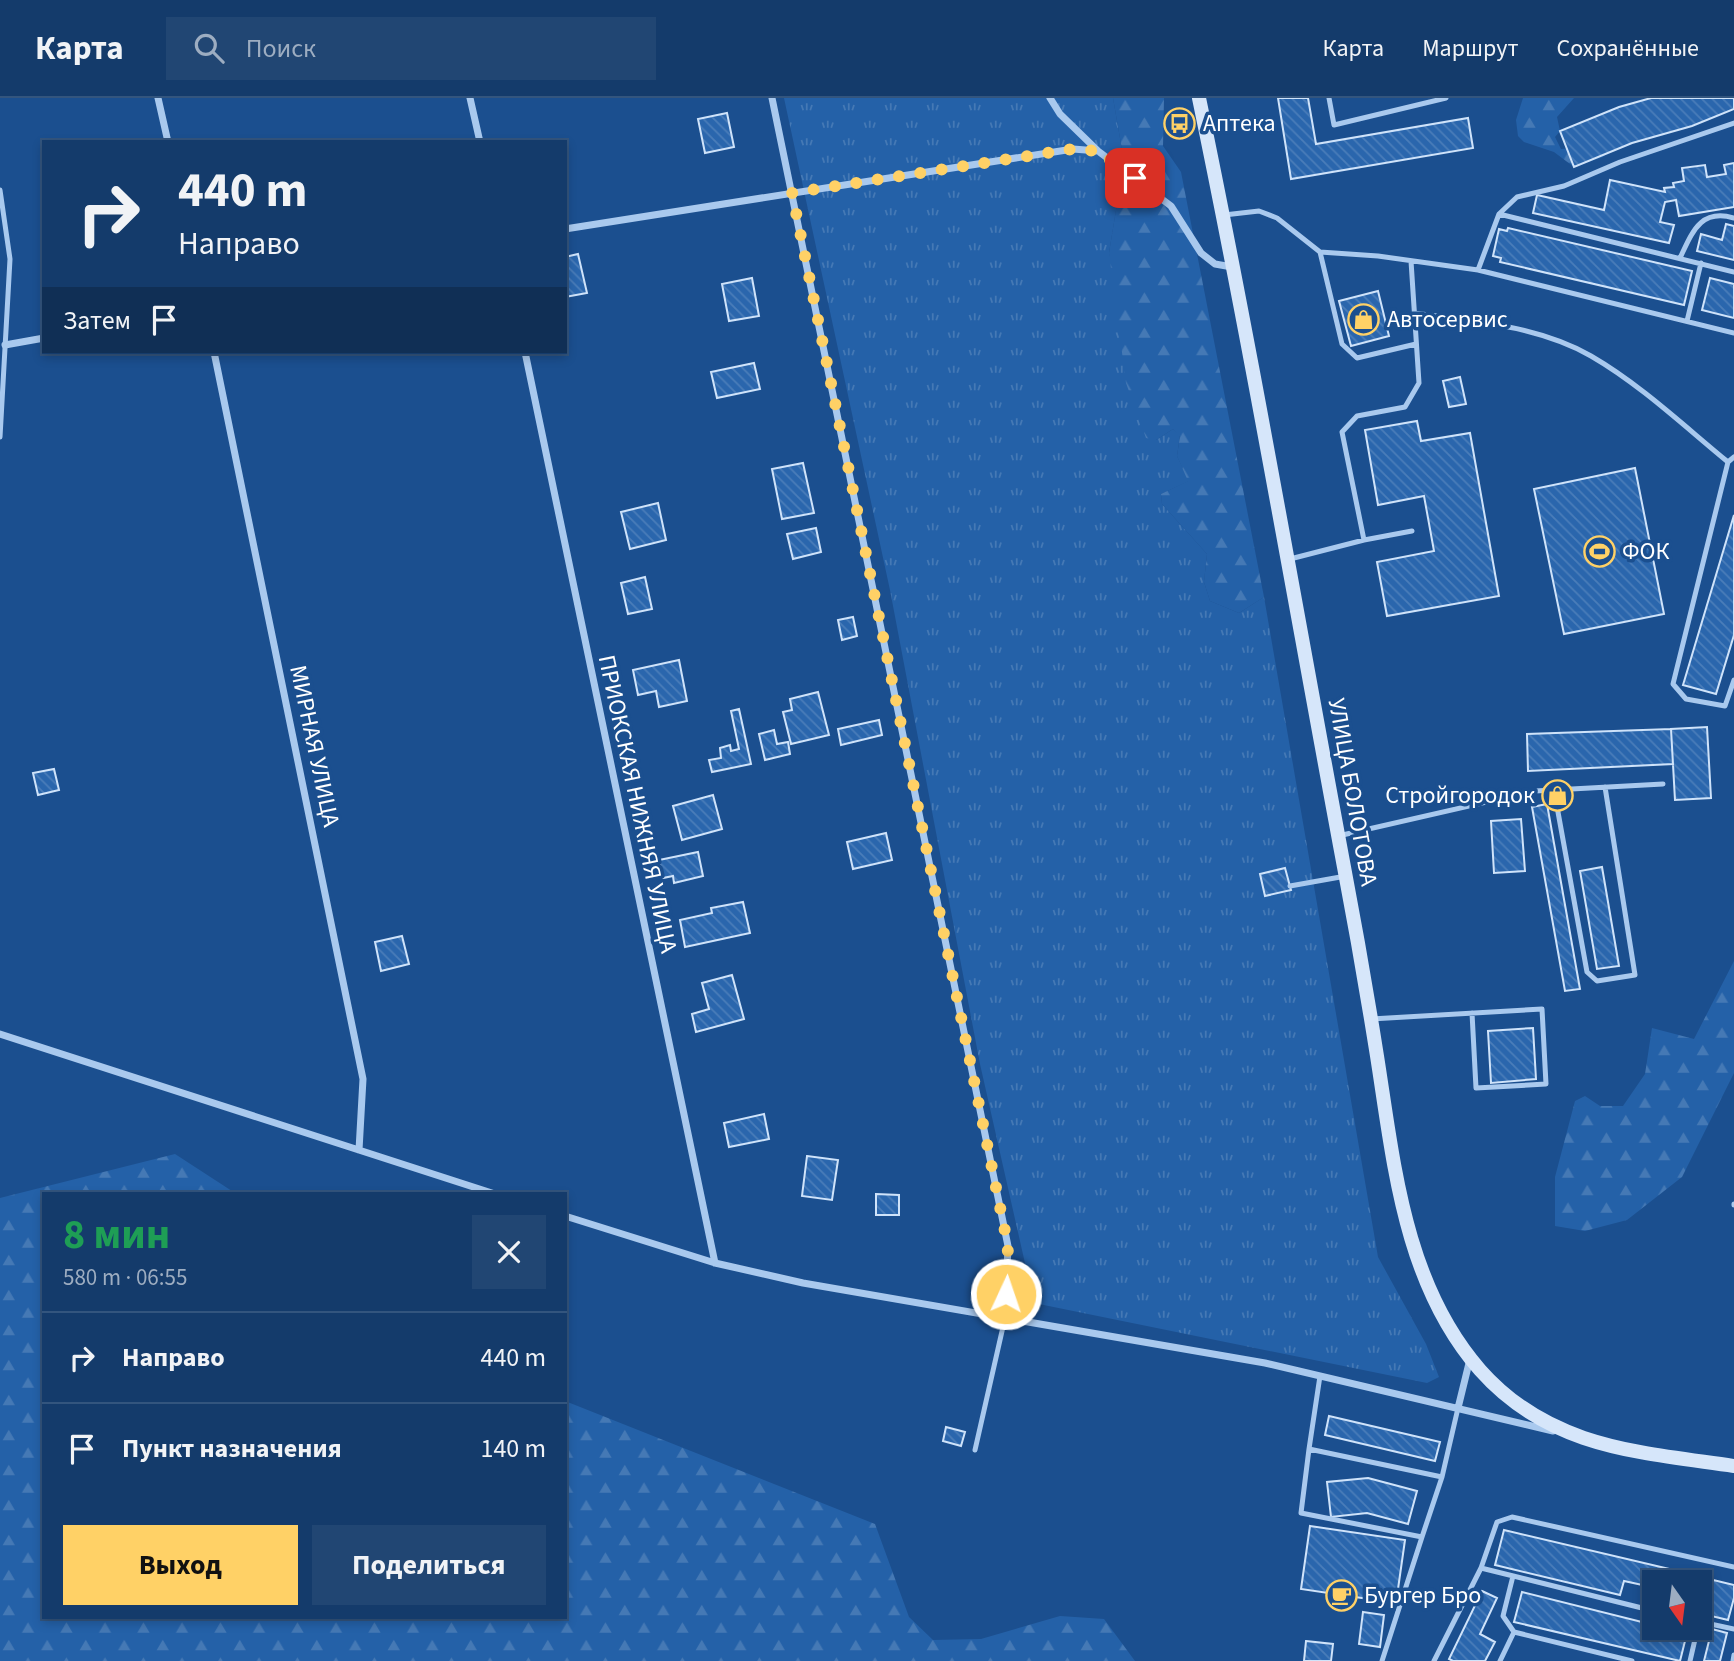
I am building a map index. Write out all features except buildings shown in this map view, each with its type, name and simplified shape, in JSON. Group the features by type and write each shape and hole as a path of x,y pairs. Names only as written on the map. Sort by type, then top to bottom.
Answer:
{"main road":[{"name":"УЛИЦА БОЛОТОВА","path":"1199,98 1346,876 1393,1154 1410,1237 1433,1296 1470,1358 1493,1384 1513,1400 1570,1435 1636,1452 1734,1466"}],"street":[{"path":"158,98 168,140"},
{"path":"470,98 480,140"},
{"path":"772,98 1008,1246 1005,1318"},
{"path":"1050,98 1060,114 1098,151 1171,206 1200,253 1215,264 1232,267"},
{"path":"567,229 1073,149 1098,151"},
{"path":"5,345 42,338"},
{"name":"МИРНАЯ УЛИЦА","path":"214,354 363,1079 359,1150"},
{"name":"ПРИОКСКАЯ НИЖНЯЯ УЛИЦА","path":"525,354 715,1263"},
{"path":"0,1034 489,1192"},
{"path":"567,1217 715,1263 803,1283 1265,1363 1570,1435"},
{"path":"1458,1408 1470,1358"}],"lane":[{"path":"1329,98 1334,125 1446,98"},
{"path":"1478,270 1499,214 1517,197 1564,186 1620,162 1734,123"},
{"path":"0,190 10,259 0,437"},
{"path":"1223,215 1259,211 1277,218 1320,252 1478,270 1734,333"},
{"path":"1499,214 1734,272"},
{"path":"1680,258 1694,227 1707,218 1724,215 1734,218"},
{"path":"1320,252 1342,344 1357,358 1416,344"},
{"path":"1364,540 1342,432 1357,416 1405,407 1419,383 1411,261"},
{"path":"1687,321 1701,263"},
{"path":"1414,313 1538,334 1590,355 1629,382 1728,462"},
{"path":"1734,457 1728,462 1674,684 1686,699 1725,706 1734,680"},
{"path":"1287,560 1412,531"},
{"path":"1338,836 1535,791 1664,784"},
{"path":"1554,790 1587,972 1597,981 1635,975 1605,787"},
{"path":"1290,886 1346,876"},
{"path":"1371,1019 1472,1013 1542,1009 1546,1084 1476,1088 1472,1013"},
{"path":"975,1450 1005,1318"},
{"path":"1320,1376 1301,1513 1422,1537"},
{"path":"1382,1661 1442,1477 1458,1408"},
{"path":"1309,1449 1442,1477"},
{"path":"1434,1661 1481,1568 1497,1522 1512,1517 1734,1567"},
{"path":"1481,1568 1642,1608"},
{"path":"1513,1576 1503,1616 1514,1632 1632,1661"},
{"path":"1712,1624 1734,1629"},
{"path":"1500,1661 1514,1632"},
{"path":"1690,1661 1695,1640"},
{"path":"1733,1661 1734,1655"}],"green space":[{"path":"784,98 1113,98 1124,161 1109,253 1156,440 1173,429 1180,435 1177,456 1189,481 1161,494 1162,504 1207,554 1204,582 1210,601 1239,613 1264,597 1378,1257 1426,1344 1439,1377 1427,1383 1034,1303 980,1064 890,590"},
{"path":"1113,98 1164,98 1163,146 1181,172 1264,597 1239,613 1210,601 1204,582 1207,554 1162,504 1161,494 1188,481 1177,456 1180,436 1173,429 1156,440 1146,438 1126,383 1109,253 1124,161"},
{"path":"1523,98 1574,98 1557,117 1560,131 1555,137 1561,149 1613,146 1603,157 1574,167 1554,152 1524,142 1518,136 1516,120"},
{"path":"1734,961 1734,1073 1682,1177 1627,1220 1585,1231 1555,1226 1555,1177 1575,1101 1585,1096 1600,1106 1623,1106 1645,1074 1652,1028 1694,1039"},
{"path":"175,1154 233,1192 42,1192 42,1619 567,1619 567,1402 875,1524 909,1617 933,1640 981,1639 1060,1616 1104,1619 1135,1661 0,1661 0,1198"}],"place":[{"name":"Аптека","path":"1180,123"},
{"name":"Автосервис","path":"1364,319"},
{"name":"ФОК","path":"1599,551"},
{"name":"Стройгородок","path":"1558,795"},
{"name":"Бургер Бро","path":"1341,1595"}],"route":[{"path":"1006,1294 1008,1246 792,193 1073,149 1098,151 1135,178"}]}
